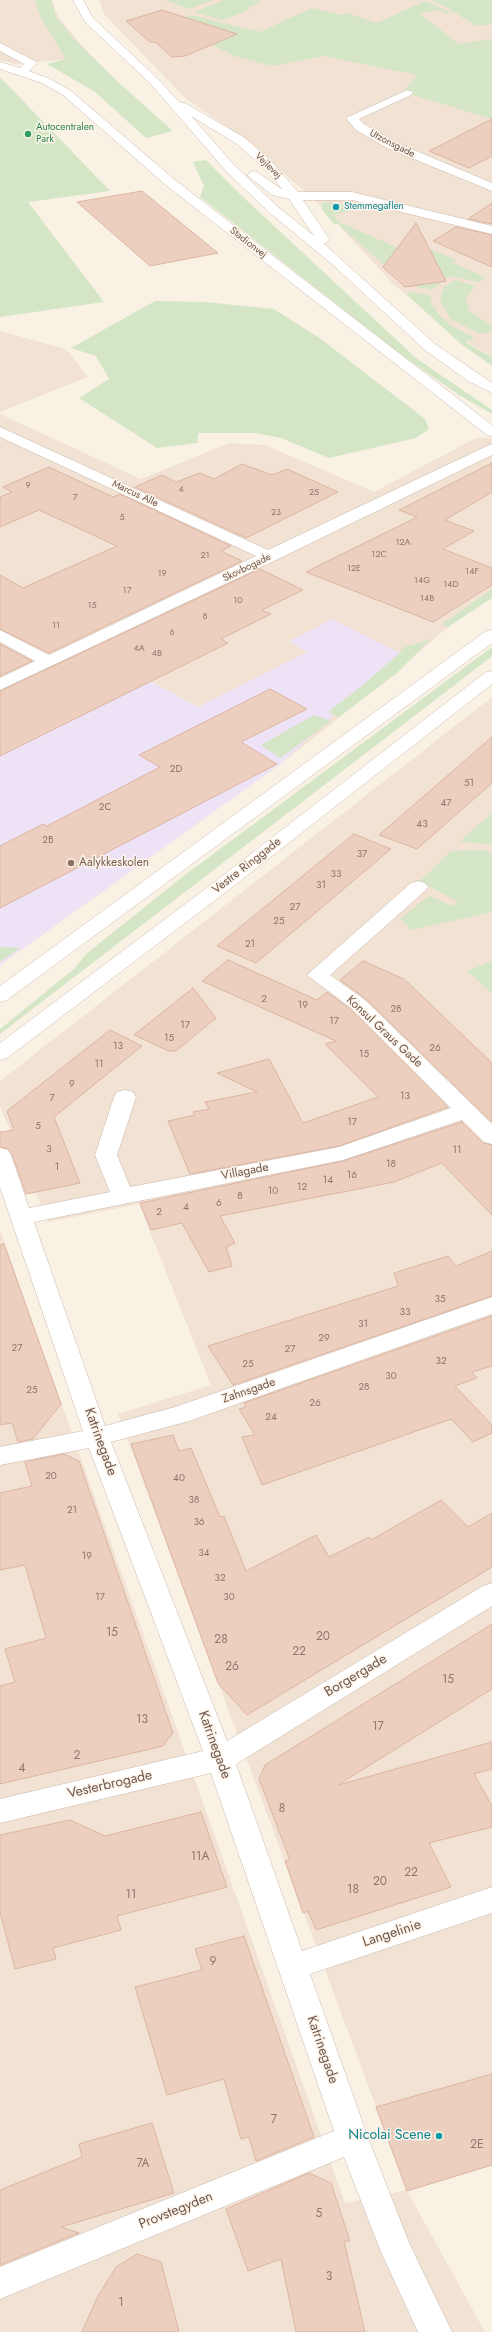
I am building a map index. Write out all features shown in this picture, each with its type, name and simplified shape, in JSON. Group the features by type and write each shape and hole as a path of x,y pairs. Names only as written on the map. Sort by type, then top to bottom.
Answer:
{"street":[{"name":"Vejlevej","path":"78,0 89,20 154,81 230,168 253,188 274,210 337,261 430,347 473,378 492,389"},
{"path":"0,46 31,63 20,71"},
{"name":"Stadionvej","path":"0,65 46,81 67,93 171,183 492,432"},
{"name":"Utzonsgade","path":"408,93 352,118 360,127 391,145 492,187"},
{"name":"Vejlevej","path":"170,100 241,141 286,185 337,261"},
{"path":"199,133 276,192 294,196 352,196 390,203 492,230"},
{"path":"253,188 303,184"},
{"path":"330,184 368,194 390,203"},
{"name":"Marcus Alle","path":"0,431 270,557"},
{"name":"Skovbogade","path":"0,686 492,449"},
{"path":"0,635 49,662"},
{"path":"0,996 492,635"},
{"name":"Vestre Ringgade","path":"0,1053 228,881 492,676"},
{"name":"Konsul Graus Gade","path":"418,887 317,975 358,1004 492,1137"},
{"path":"123,1198 106,1155 124,1097"},
{"name":"Villagade","path":"20,1217 93,1202 123,1198 138,1192 343,1153 465,1111"},
{"name":"Katrinegade","path":"0,1155 20,1217 97,1436 220,1759 352,2138 397,2252 434,2332"},
{"name":"Zahnsgade","path":"0,1456 97,1436 221,1402 492,1305"},
{"name":"Borgergade","path":"220,1759 492,1593"},
{"name":"Vesterbrogade","path":"0,1811 220,1759"},
{"name":"Langelinie","path":"293,1967 492,1900"},
{"name":"Provstegyden","path":"0,2283 352,2138"}],"shaded area":[{"path":"0,0 52,0 58,17 92,57 15,64 0,60"},
{"path":"99,0 492,0 492,356 468,343 394,285 322,207 246,140 185,98 104,14"},
{"path":"0,331 66,349 88,377 0,412"},
{"path":"0,414 141,479 229,443 265,445 374,492 476,438 492,438 492,595 469,609 391,676 283,762 0,965"},
{"name":"Aalykkeskolen","path":"332,619 400,653 283,762 0,965 0,698 97,652 198,707 307,652 289,641"},
{"path":"492,697 492,2165 407,2191 485,2332 0,2332 0,1230 345,2203 407,2190 118,1414 211,1385 139,1204 48,1222 0,1106 0,1081"}],"green space":[{"path":"35,0 51,0 56,17 71,36 118,82 173,131 146,138 95,92 47,64 66,59 40,16"},
{"path":"164,0 214,0 189,9"},
{"path":"224,0 253,0 261,2 247,8 250,9 223,20 194,12"},
{"path":"430,0 492,0 492,24 476,26 443,5"},
{"path":"425,1 451,13 445,13 441,10 419,13 459,44 492,39 492,119 403,92 417,75 324,56 273,66 234,56 170,23 191,15 260,32 312,8 341,15 347,13 377,23"},
{"path":"0,77 110,191 28,202 104,302 0,317"},
{"path":"206,160 243,197 416,358 492,410 492,414 459,395 404,357 200,197 204,186 193,162"},
{"path":"327,202 371,209 355,209 333,215 341,223 403,250 418,244 456,260 452,262 486,278 478,282 450,276 433,289 419,288 392,272 339,225 340,223 335,225 322,210 322,203"},
{"path":"455,280 475,286 466,298 469,311 492,326 492,331 480,334 451,319 443,307 440,298 444,287"},
{"path":"413,292 430,295 431,303 440,316 453,327 475,338 465,342 492,357 492,366 461,344 406,294"},
{"path":"155,301 205,302 274,309 321,339 425,419 429,429 416,438 329,458 281,438 256,433 198,433 198,443 157,448 79,398 109,379 96,356 71,348"},
{"path":"492,589 492,598 448,627 442,624"},
{"path":"431,639 397,673 339,717 328,712 363,685 400,653 402,648"},
{"path":"492,647 492,656 0,1034 0,1029 74,969 86,954 181,878"},
{"path":"314,715 331,721 280,758 261,745"},
{"path":"492,813 492,845 460,841"},
{"path":"484,850 492,854 492,912 412,930 400,919 429,896 453,906 458,902 420,881 451,851"},
{"path":"0,947 20,948 0,962"},
{"path":"492,961 492,993 467,971"}],"building":[{"path":"162,10 237,34 185,56 172,57 155,42 150,42 126,21"},
{"path":"492,119 492,156 469,168 429,151"},
{"path":"142,191 218,253 150,266 77,202"},
{"path":"492,203 492,224 468,219"},
{"path":"416,223 446,281 405,287 383,267"},
{"path":"456,227 492,235 492,267 433,241"},
{"path":"492,463 492,492 445,520 474,531 443,549 492,568 492,585 433,622 306,572 417,517 399,510"},
{"path":"242,464 272,475 287,469 338,492 246,538 135,487 162,475 176,482 200,473 214,479"},
{"path":"49,467 113,497 120,494 231,546 221,551 242,561 49,653 0,629 0,575 23,588 117,546 39,510 0,527 0,497 12,492 3,487"},
{"path":"260,569 303,590 262,610 271,614 221,639 228,643 0,756 0,691"},
{"path":"0,644 32,661 0,676"},
{"path":"270,689 307,709 241,742 277,764 0,908 0,846 43,824 47,826 160,767 139,755"},
{"path":"492,737 492,783 417,849 379,835"},
{"path":"354,834 391,849 256,963 217,946"},
{"path":"228,960 317,1000 327,992 350,1009 448,1107 339,1146 190,1174 168,1121 195,1115 193,1112 209,1109 205,1102 257,1092 217,1073 269,1059 303,1123 378,1097 325,1044 336,1041 202,981"},
{"path":"363,961 404,979 492,1063 492,1122 366,999 340,980"},
{"path":"193,988 216,1018 176,1051 169,1051 134,1035"},
{"path":"110,1030 142,1046 54,1117 80,1183 26,1194 12,1154 8,1149 0,1147 0,1132 14,1130 7,1111"},
{"path":"462,1122 483,1143 492,1145 492,1215 442,1163 394,1182 220,1216 235,1243 226,1247 232,1266 209,1272 182,1223 151,1230 140,1203 343,1161"},
{"path":"4,1244 61,1404 33,1439 18,1442 12,1423 0,1425 0,1245"},
{"path":"492,1251 492,1296 233,1385 208,1346 398,1286 394,1273 448,1256 456,1266"},
{"path":"492,1316 492,1366 472,1372 477,1378 455,1386 492,1425 492,1433 473,1442 451,1419 262,1485 242,1437 255,1435 239,1409 246,1407 244,1403"},
{"path":"173,1435 179,1451 191,1448 220,1517 224,1516 246,1571 316,1535 329,1557 369,1537 371,1540 441,1500 468,1527 492,1513 492,1567 247,1715 218,1683 131,1444"},
{"path":"64,1454 79,1461 173,1733 163,1746 0,1784 0,1686 15,1682 5,1649 46,1638 25,1565 0,1570 0,1493 32,1486 25,1462"},
{"path":"492,1624 492,1689 338,1785 492,1742 492,1769 474,1774 492,1806 492,1827 429,1843 451,1887 316,1930 308,1911 303,1913 285,1861 290,1860 259,1779 265,1765"},
{"path":"201,1812 227,1887 117,1916 121,1930 53,1948 56,1959 15,1969 0,1912 0,1835 70,1820 105,1836"},
{"path":"244,1936 314,2137 256,2161 249,2137 241,2139 224,2079 167,2095 135,1987 202,1970 195,1949"},
{"name":"Nicolai Scene","path":"492,2074 492,2165 407,2191 376,2107"},
{"path":"152,2123 174,2193 61,2227 79,2233 0,2265 0,2190 82,2157 79,2144"},
{"path":"309,2173 331,2183 350,2241 344,2241 365,2332 296,2332 281,2259 248,2271 226,2209"},
{"path":"137,2254 161,2262 179,2332 82,2332 97,2298 116,2267"}],"place":[{"name":"Autocentralen Park","path":"28,134"},
{"name":"Stemmegaflen","path":"336,207"},
{"name":"Aalykkeskolen","path":"71,863"},
{"name":"Nicolai Scene","path":"439,2136"}]}
